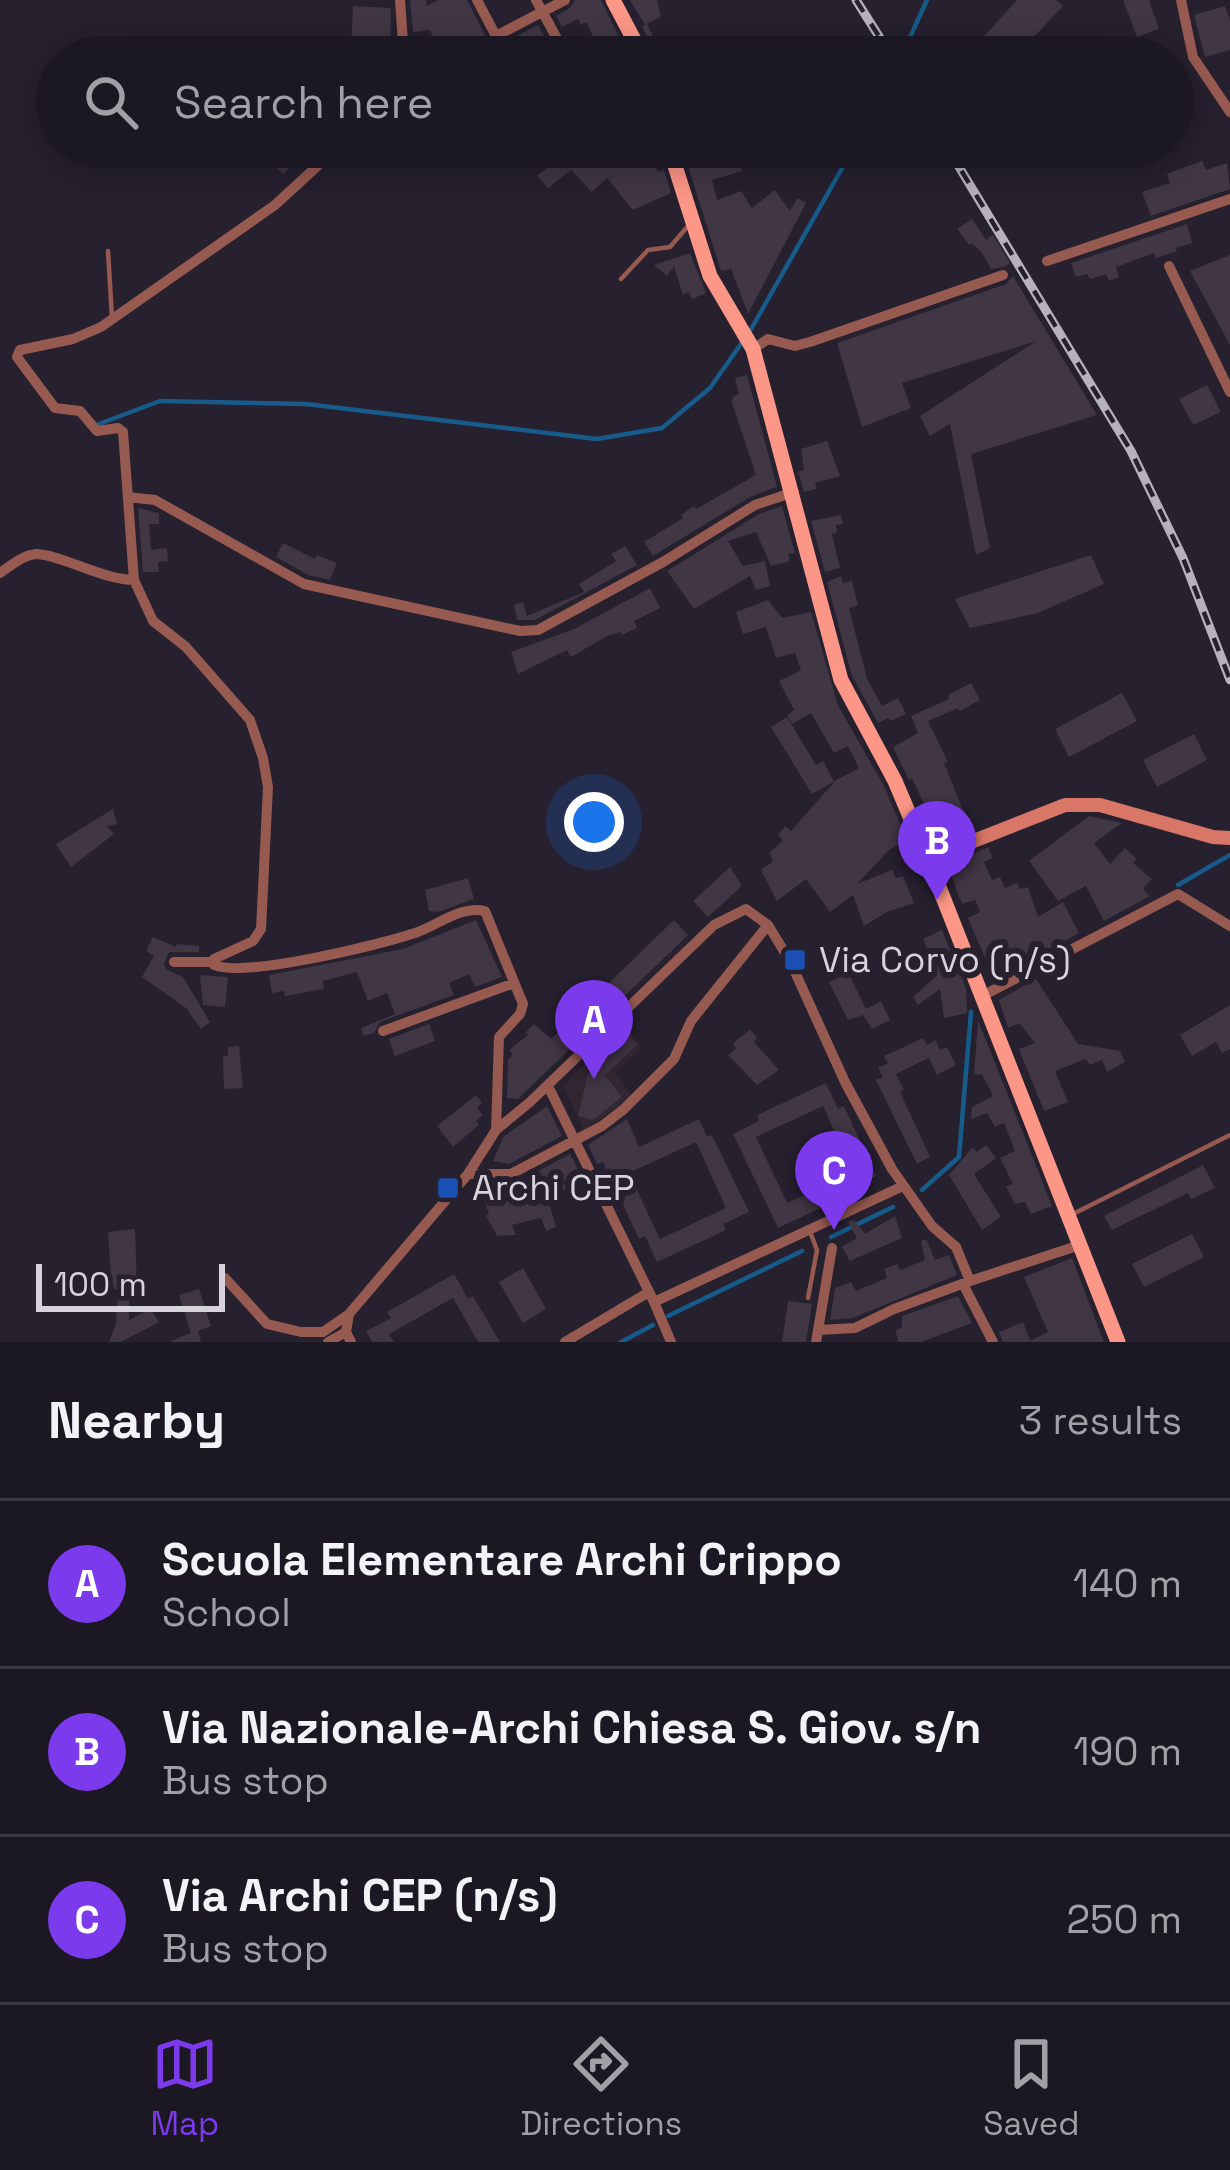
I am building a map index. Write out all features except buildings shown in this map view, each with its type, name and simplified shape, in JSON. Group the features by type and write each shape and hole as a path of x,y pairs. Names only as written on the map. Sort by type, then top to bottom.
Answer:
{"main road":[{"path":"613,0 633,36"},
{"path":"676,168 710,276 751,345 842,680 895,781 928,859 1118,1342"}],"street":[{"path":"400,0 403,36"},
{"path":"477,0 496,36 539,6 566,0"},
{"path":"1181,0 1190,36"},
{"path":"539,6 555,36"},
{"path":"1194,53 1197,65 1230,112"},
{"path":"175,962 213,962 253,941 261,928 268,787 263,758 250,720 186,647 153,621 134,580 123,432 118,428 97,431 80,411 55,407 17,357 20,350 73,338 112,318 275,205 315,168"},
{"path":"1047,261 1230,200"},
{"path":"1169,266 1230,392"},
{"path":"751,345 768,339 795,346 810,342 1003,275"},
{"path":"1214,362 1230,355"},
{"path":"128,497 155,500 304,584 520,631 538,630 755,505 794,492"},
{"path":"0,573 41,554 76,568 134,580"},
{"path":"928,859 1065,805 1100,805 1230,838"},
{"path":"982,996 1178,894 1230,926"},
{"path":"213,962 217,969 237,969 309,958 395,939 476,909 489,917 523,1004 499,1036 503,1116 496,1130 468,1174 349,1314 323,1332 262,1323 225,1278"},
{"path":"503,1116 548,1086 714,925 746,909 768,925 790,961 844,1082 903,1186 932,1226 956,1247 993,1342"},
{"path":"468,1174 511,1174 602,1126 656,1081 674,1059 691,1021 768,925"},
{"path":"383,1030 514,983"},
{"path":"548,1086 652,1297 668,1340"},
{"path":"565,1342 652,1297 903,1186"},
{"path":"832,1248 817,1336 855,1328 966,1282 1080,1245"},
{"path":"328,1342 348,1337 349,1314"}],"lane":[{"path":"620,279 648,250 670,247 692,222"},
{"path":"109,251 112,318"},
{"path":"1070,1215 1230,1135"},
{"path":"808,1298 817,1250 809,1229"}],"shaded area":[{"path":"624,1024 642,1047 615,1072 633,1097 584,1130 563,1086"}],"waterway":[{"path":"911,36 927,0"},
{"path":"750,331 842,168"},
{"path":"99,424 160,401 306,404 597,439 662,428 710,388 743,341"},
{"path":"1178,885 1230,855"},
{"path":"922,1190 959,1157 971,1012"},
{"path":"831,1237 893,1207"},
{"path":"668,1316 802,1251"},
{"path":"621,1342 653,1325"}],"railway":[{"path":"856,0 879,36"},
{"path":"960,168 1131,451 1183,558 1230,680"}],"place":[{"name":"Via Nazionale-Archi Chiesa S. Giov. s/n","path":"937,900"},
{"name":"Via Corvo (n/s)","path":"795,960"},
{"name":"Scuola Elementare Archi Crippo","path":"594,1079"},
{"name":"Archi CEP","path":"448,1188"},
{"name":"Via Archi CEP (n/s)","path":"834,1230"}]}
